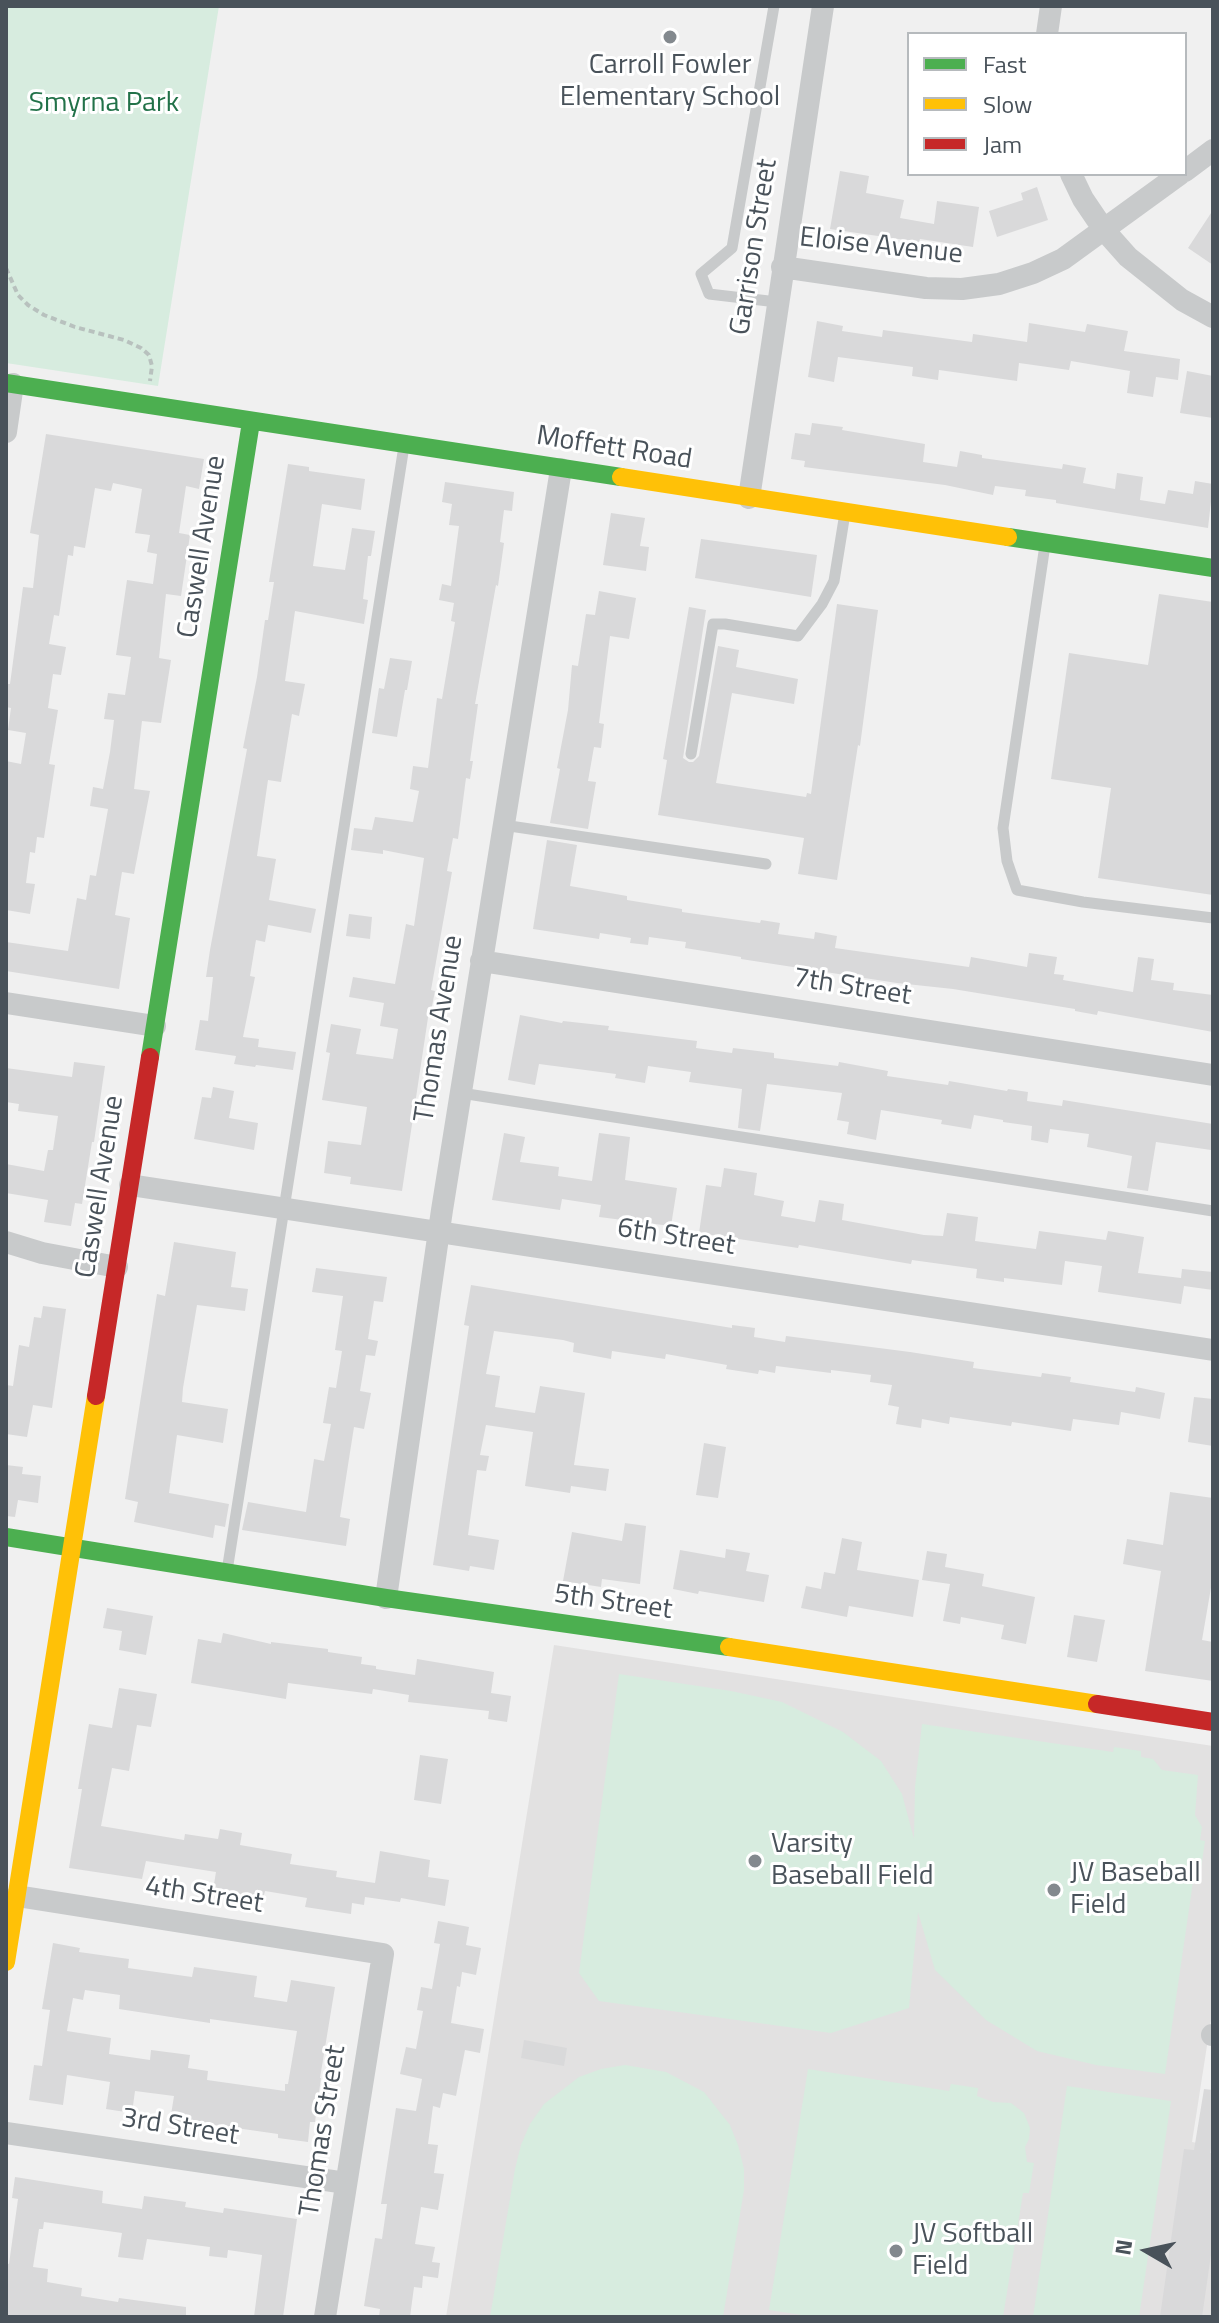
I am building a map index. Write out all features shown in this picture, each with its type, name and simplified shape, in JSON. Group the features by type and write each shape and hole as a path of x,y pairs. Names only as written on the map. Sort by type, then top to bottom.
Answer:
{"street":[{"name":"Garrison Street","path":"749,498 823,6"},
{"path":"1047,32 1051,6"},
{"name":"Eloise Avenue","path":"1187,169 1213,150"},
{"path":"1072,176 1104,230 1128,257 1182,300 1213,317"},
{"name":"Eloise Avenue","path":"782,267 926,288 962,289 999,284 1063,259 1178,176"},
{"path":"6,432 10,384"},
{"name":"Moffett Road","path":"10,384 1213,568"},
{"name":"Caswell Avenue","path":"6,1962 251,422"},
{"name":"Thomas Avenue","path":"386,1598 481,961 561,469"},
{"name":"7th Street","path":"481,961 1213,1075"},
{"path":"6,1003 155,1026"},
{"name":"6th Street","path":"130,1185 1213,1350"},
{"path":"6,1242 42,1253 117,1267"},
{"name":"5th Street","path":"6,1537 386,1598 1213,1722"},
{"name":"4th Street","path":"17,1896 383,1954"},
{"name":"Thomas Street","path":"325,2317 383,1954"},
{"name":"3rd Street","path":"6,2133 346,2183"}],"lane":[{"path":"774,6 732,248 701,274 709,294 777,302"},
{"path":"227,1573 404,445"},
{"path":"691,754 713,624 798,636 822,604 834,581 845,512"},
{"path":"1045,543 1003,828 1007,861 1017,890 1083,902 1213,918"},
{"path":"503,825 766,864"},
{"path":"461,1093 1213,1211"}],"path":[{"path":"6,268 18,295 44,315 124,340 149,355 152,366 146,405"}],"shaded area":[{"path":"554,1645 1213,1746 1213,2007 1192,2142 1213,2146 1213,2317 446,2317"}],"green space":[{"name":"Smyrna Park","path":"6,6 219,6 158,386 6,363"},
{"path":"619,1674 782,1702 843,1732 881,1761 902,1794 914,1839 915,1787 922,1724 1113,1752 1114,1747 1141,1751 1141,1757 1153,1759 1162,1770 1198,1775 1195,1815 1202,1827 1200,1840 1205,1841 1201,1869 1195,1868 1165,2074 1096,2065 1037,2051 986,2020 935,1970 918,1912 909,2008 831,2033 599,2001 579,1973"},
{"path":"625,2065 666,2072 704,2092 730,2125 738,2145 744,2169 744,2190 723,2317 490,2317 515,2169 530,2124 544,2104 579,2077"},
{"name":"JV Softball Field","path":"808,2069 949,2091 951,2084 978,2088 977,2096 993,2102 1011,2103 1024,2113 1030,2128 1025,2147 1027,2162 1034,2163 1029,2193 1023,2193 1003,2317 815,2317 769,2310"},
{"path":"1067,2086 1171,2101 1139,2317 1033,2317"}],"building":[{"path":"840,171 869,176 866,193 904,200 900,218 934,224 937,201 979,207 973,247 830,229"},
{"path":"1037,187 1048,220 997,237 989,211 1023,200 1021,193"},
{"path":"1213,210 1213,265 1188,248"},
{"path":"817,321 843,326 842,331 882,337 883,330 972,342 973,334 1027,342 1029,323 1085,332 1087,324 1128,331 1124,351 1180,359 1178,380 1156,377 1153,397 1127,393 1130,371 1071,361 1069,370 1019,363 1017,381 939,370 938,380 912,376 913,367 838,357 834,382 808,377"},
{"path":"1187,371 1213,376 1213,418 1180,413"},
{"path":"812,423 925,444 923,462 957,467 960,451 982,455 982,458 1062,469 1063,464 1086,468 1083,483 1115,489 1117,473 1143,477 1140,500 1165,504 1168,490 1193,494 1195,481 1213,484 1208,528 1056,503 1056,500 1025,496 1026,490 995,486 993,495 945,485 804,467 805,461 791,459 795,433 810,435"},
{"path":"46,434 204,459 199,489 186,486 179,533 190,535 181,596 166,594 159,658 171,660 161,723 142,721 134,789 150,791 134,874 122,872 115,915 130,918 119,989 6,971 6,942 68,951 77,898 86,900 90,875 96,876 108,809 90,806 93,787 103,789 110,752 114,720 104,719 108,693 125,695 131,657 116,655 127,580 153,584 157,554 147,552 150,535 135,533 142,489 113,483 111,491 95,488 85,548 74,546 73,556 68,555 59,616 54,615 49,644 66,647 61,675 53,674 48,708 58,710 49,764 55,765 44,838 37,837 35,853 30,852 26,883 35,884 30,914 6,910 6,761 21,764 26,733 8,730 11,708 6,707 6,684 10,684 23,587 33,588 39,535 30,533"},
{"path":"288,464 309,467 309,471 365,479 361,510 322,504 313,566 345,570 352,528 375,531 371,556 368,556 363,599 368,600 364,624 295,611 285,681 305,684 299,716 292,714 281,782 268,780 257,856 276,859 269,900 316,909 311,933 268,925 265,942 256,940 250,976 255,977 243,1037 259,1039 258,1047 296,1052 293,1070 234,1064 236,1056 195,1050 200,1020 208,1021 213,977 206,977 247,749 243,748 265,620 268,620 274,582 269,582"},
{"path":"445,482 514,492 512,511 504,510 500,542 504,543 498,586 475,704 478,704 470,761 473,761 470,779 466,778 458,839 453,838 447,871 452,872 431,990 435,991 429,1011 402,1191 350,1184 351,1177 324,1173 328,1141 361,1145 367,1107 322,1100 330,1053 326,1052 331,1024 361,1029 356,1054 393,1059 398,1029 380,1026 384,1003 349,997 353,977 395,984 406,924 414,926 424,858 383,850 383,854 351,850 354,828 372,830 375,817 413,822 419,791 410,789 413,766 428,768 437,698 442,699 455,622 451,621 454,603 439,600 442,584 451,586 459,526 449,525 452,504 442,502"},
{"path":"611,513 645,518 640,546 649,547 646,571 603,565"},
{"path":"701,539 817,555 811,597 695,578"},
{"path":"599,591 636,598 629,639 610,636 599,723 604,724 601,748 594,747 588,781 596,782 588,829 550,823 560,769 557,768 568,710 572,665 578,666 586,614 595,615"},
{"path":"1159,594 1213,602 1213,895 1098,878 1111,788 1051,779 1069,653 1148,665"},
{"path":"837,604 878,610 860,746 837,880 798,874 804,838 658,815 667,760 663,759 689,607 706,610 683,758 693,762 699,756 718,646 739,650 736,667 798,679 794,704 732,693 716,783 806,797 807,793 811,794"},
{"path":"390,658 412,661 397,737 372,733 379,688 384,689"},
{"path":"547,840 577,845 570,886 627,896 627,900 682,909 682,912 780,923 778,934 814,939 815,932 837,936 835,948 969,967 971,957 1027,967 1029,953 1057,957 1054,974 1064,975 1063,980 1133,992 1138,957 1154,959 1151,980 1174,983 1173,990 1213,995 1213,1032 1098,1011 1097,1015 953,989 741,959 685,948 686,942 649,937 648,945 630,943 631,938 600,933 599,939 533,929"},
{"path":"349,914 372,917 370,939 346,936"},
{"path":"520,1015 697,1041 696,1048 732,1053 733,1048 774,1053 774,1058 838,1066 839,1062 888,1071 887,1076 1028,1092 1027,1101 1062,1106 1063,1100 1213,1124 1211,1150 1156,1142 1148,1191 1127,1188 1132,1156 1087,1147 1089,1134 1050,1129 1048,1143 1031,1140 1032,1126 1003,1120 974,1115 971,1129 941,1124 942,1120 881,1110 876,1140 847,1134 849,1122 837,1120 842,1093 767,1084 760,1131 738,1128 742,1089 689,1082 691,1072 648,1066 645,1083 615,1078 616,1074 539,1064 535,1085 508,1080"},
{"path":"74,1062 105,1066 82,1204 75,1203 71,1226 44,1222 48,1200 6,1193 6,1164 44,1171 48,1150 53,1150 58,1116 18,1111 19,1104 6,1102 6,1068 72,1077"},
{"path":"213,1087 234,1091 229,1118 258,1123 254,1150 194,1139 202,1097 211,1098"},
{"path":"504,1133 525,1137 520,1162 559,1167 558,1176 592,1181 599,1133 630,1137 625,1180 677,1188 671,1226 599,1217 601,1205 562,1199 560,1210 492,1200"},
{"path":"724,1168 757,1173 754,1195 784,1201 781,1216 815,1222 819,1200 844,1204 842,1220 924,1235 943,1236 947,1213 978,1217 975,1241 1036,1249 1039,1231 1106,1240 1108,1231 1144,1237 1138,1273 1181,1278 1182,1269 1213,1272 1213,1290 1184,1286 1181,1304 1098,1292 1102,1266 1065,1261 1062,1285 1004,1278 1004,1282 976,1278 977,1269 912,1260 911,1264 799,1245 798,1248 699,1233 706,1185 721,1187"},
{"path":"174,1242 236,1252 231,1287 248,1289 245,1311 197,1305 183,1388 182,1402 228,1409 223,1443 177,1435 169,1493 229,1504 225,1527 215,1525 213,1538 134,1522 138,1502 125,1499 157,1294 165,1296"},
{"path":"316,1268 387,1277 383,1302 374,1301 368,1339 378,1341 375,1356 366,1355 360,1391 371,1393 364,1429 354,1427 340,1517 350,1519 346,1546 242,1530 248,1502 306,1512 314,1459 324,1461 331,1424 323,1423 329,1387 336,1388 342,1351 335,1350 343,1296 312,1292"},
{"path":"471,1285 732,1328 732,1325 755,1328 754,1337 785,1342 786,1336 910,1352 974,1362 973,1368 1041,1377 1042,1373 1071,1377 1070,1382 1135,1392 1136,1387 1165,1393 1160,1419 1121,1412 1119,1425 1073,1419 1071,1431 950,1417 949,1424 922,1419 921,1428 896,1424 899,1407 888,1405 892,1385 870,1382 871,1375 776,1366 775,1373 759,1370 758,1374 666,1354 665,1359 612,1351 611,1359 573,1352 574,1343 563,1340 494,1331 486,1374 500,1376 495,1407 535,1413 540,1386 585,1393 574,1465 609,1469 606,1491 571,1486 570,1493 525,1486 533,1432 486,1425 480,1455 489,1456 486,1471 477,1470 468,1535 499,1540 494,1570 470,1566 469,1571 433,1565 469,1326 464,1325"},
{"path":"43,1306 66,1309 52,1408 33,1405 27,1437 6,1434 6,1385 13,1386 19,1345 29,1347 34,1317 41,1318"},
{"path":"1194,1397 1213,1399 1213,1446 1188,1442"},
{"path":"704,1443 726,1447 718,1498 696,1495"},
{"path":"6,1465 23,1467 22,1474 41,1476 38,1503 18,1500 15,1517 6,1516"},
{"path":"1170,1492 1213,1498 1213,1576 1202,1640 1213,1642 1213,1681 1145,1671 1161,1571 1123,1564 1127,1539 1163,1545"},
{"path":"625,1523 646,1526 640,1584 602,1579 601,1587 563,1581 572,1532 622,1541"},
{"path":"842,1538 862,1542 857,1570 919,1580 913,1617 849,1606 847,1617 801,1608 806,1586 821,1589 824,1572 835,1574"},
{"path":"726,1549 750,1553 746,1571 769,1575 764,1602 673,1589 680,1550 725,1558"},
{"path":"927,1551 947,1554 945,1567 984,1574 982,1586 1035,1597 1026,1644 1001,1639 1004,1625 961,1617 960,1624 943,1621 950,1584 922,1580"},
{"path":"107,1608 153,1616 146,1655 119,1650 122,1631 103,1628"},
{"path":"1074,1615 1105,1620 1097,1662 1067,1657"},
{"path":"223,1633 271,1644 328,1649 328,1652 362,1657 361,1664 376,1666 376,1669 415,1675 417,1659 494,1672 491,1693 511,1696 507,1722 488,1719 489,1711 408,1702 409,1695 373,1689 372,1694 288,1683 286,1699 191,1683 198,1639 221,1643"},
{"path":"119,1688 157,1694 151,1727 137,1725 129,1771 112,1768 101,1826 184,1840 185,1834 218,1839 220,1829 242,1833 240,1845 292,1854 290,1864 337,1871 336,1877 375,1883 380,1851 430,1860 428,1877 449,1880 445,1906 401,1898 400,1902 365,1897 364,1905 352,1903 351,1914 305,1907 307,1898 265,1891 263,1899 213,1890 216,1872 146,1861 142,1879 69,1868 89,1724 112,1728"},
{"path":"420,1755 448,1759 441,1804 414,1800"},
{"path":"438,1921 469,1927 466,1945 481,1948 476,1975 462,1972 451,2023 484,2029 480,2053 465,2050 456,2096 443,2093 440,2108 433,2106 428,2144 438,2145 434,2173 444,2174 438,2210 421,2207 415,2244 435,2247 432,2262 440,2263 438,2278 423,2276 422,2288 414,2287 410,2317 379,2317 380,2309 364,2306 375,2238 382,2239 387,2204 381,2204 396,2108 416,2111 422,2079 400,2074 406,2047 416,2049 423,2011 417,2010 421,1987 432,1989 440,1944 434,1943"},
{"path":"53,1943 80,1948 79,1952 129,1959 128,1968 192,1977 194,1967 257,1976 254,1997 287,2002 291,1980 335,1987 315,2122 310,2122 308,2142 278,2138 278,2134 170,2121 174,2096 135,2091 132,2113 106,2109 110,2082 67,2075 63,2105 29,2100 34,2065 42,2066 50,2010 42,2009","holes":["85,1990 120,1995 119,2009 210,2023 210,2019 297,2031 285,2091 207,2080 208,2071 188,2068 190,2055 151,2050 150,2060 109,2054 111,2038 67,2031 73,1998 83,2000"]},
{"path":"524,2040 567,2048 564,2066 521,2058"},
{"path":"1204,2089 1213,2090 1210,2153 1213,2153 1213,2241 1202,2317 1160,2317 1184,2149 1194,2150"},
{"path":"15,2177 103,2191 102,2203 142,2209 144,2196 186,2202 185,2207 223,2213 224,2208 297,2219 283,2317 254,2317 262,2255 228,2250 227,2258 209,2256 210,2247 147,2239 143,2260 118,2257 122,2233 44,2222 43,2229 39,2229 33,2267 48,2269 47,2282 82,2288 81,2296 186,2307 186,2317 6,2317 6,2263 9,2264 18,2199 12,2198"}],"traffic: fast":[{"path":"6,383 621,477"},
{"path":"150,1057 251,422"},
{"path":"1008,537 1213,568"},
{"path":"6,1537 386,1598 729,1647"}],"traffic: slow":[{"path":"621,477 1008,537"},
{"path":"6,1962 96,1396"},
{"path":"729,1647 1097,1704"}],"traffic: jam":[{"path":"96,1396 150,1057"},
{"path":"1097,1704 1213,1722"}],"place":[{"name":"Carroll Fowler Elementary School","path":"670,37"},
{"name":"Varsity Baseball Field","path":"755,1861"},
{"name":"JV Baseball Field","path":"1054,1890"},
{"name":"JV Softball Field","path":"896,2251"}]}
